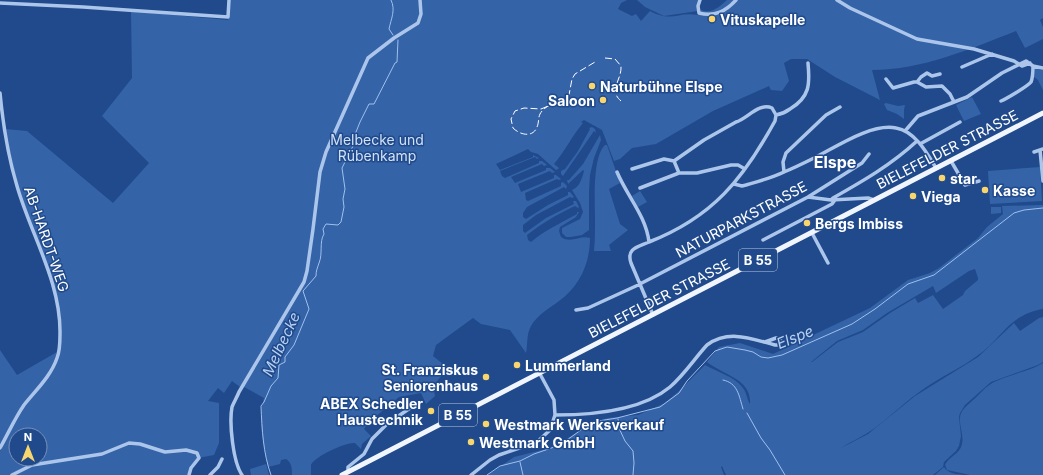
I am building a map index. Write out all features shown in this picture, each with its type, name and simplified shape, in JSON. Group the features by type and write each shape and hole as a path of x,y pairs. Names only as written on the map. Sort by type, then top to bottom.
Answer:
{"main road":[{"name":"BIELEFELDER STRASSE","path":"348,472 1043,113"},
{"name":"B 55","path":"342,475 348,472"}],"street":[{"path":"0,3 228,17 229,0"},
{"path":"242,475 238,469 232,435 232,406 304,282 313,230 320,172 326,152 368,58 396,36 418,22 421,14 420,0"},
{"path":"700,0 698,6 699,13 708,15 723,11 736,0"},
{"path":"837,0 850,8 917,40 974,49 1020,64"},
{"path":"962,67 992,54"},
{"path":"905,131 918,116 967,97 1002,73 1026,61 1033,66 1043,68"},
{"path":"776,115 784,113 798,105 806,93 809,83 808,63"},
{"path":"1001,101 1028,85 1032,78 1033,66"},
{"path":"917,82 927,73 928,67"},
{"path":"927,73 932,76 940,74"},
{"path":"886,79 893,88 917,82 926,87 942,86 950,94 954,102"},
{"name":"AB-HARDT-WEG","path":"0,93 5,135 16,184 21,201 42,252 60,317 60,342 58,357 53,367 23,406 0,448"},
{"path":"632,169 664,159 674,161 704,140 741,120 751,112 765,106 769,106 776,115 775,121 758,151 724,195 687,224 671,233 633,249 630,254 631,263 653,314"},
{"path":"784,172 783,162 786,153 826,115 840,107"},
{"path":"763,240 832,204 833,198 883,169 918,142 960,122"},
{"path":"734,184 742,186 784,172 851,138 890,127 905,131 918,142 936,168"},
{"path":"1034,152 1042,149 1043,182"},
{"name":"NATURPARKSTRASSE","path":"576,310 592,306 640,284 808,197 862,163 869,154"},
{"path":"674,161 679,173"},
{"path":"951,161 965,185 979,182"},
{"path":"640,188 679,173 697,173 731,165 738,165 745,169"},
{"path":"617,172 646,227 649,242"},
{"path":"808,197 833,200 868,198 874,200"},
{"path":"812,233 828,263"},
{"path":"555,415 596,413 636,405 655,397 670,386 707,345 714,340 732,335 765,342"},
{"path":"471,475 499,455 537,442 550,430 555,415 554,400 540,374"},
{"path":"348,472 348,467 364,454 372,439 387,424 413,406"},
{"path":"12,475 32,466 102,454 122,445 134,443 165,452 186,450 197,452 199,458 191,468 189,475"},
{"path":"210,475 218,468 222,459"}],"green space":[{"name":"Melbecke und Rübenkamp","path":"230,0 627,0 621,3 618,9 632,16 636,14 641,21 650,11 664,16 685,14 698,15 701,13 701,10 712,10 727,0 1043,0 1043,18 1040,20 1043,27 1043,39 1025,48 1016,31 946,57 909,66 872,70 880,100 835,77 807,59 791,59 784,63 789,81 782,91 771,90 769,86 713,111 656,144 632,148 620,159 614,161 602,130 584,120 581,122 583,123 554,164 559,168 556,170 538,154 531,152 528,149 496,164 500,170 533,157 533,155 539,158 537,159 535,157 500,171 502,176 505,178 539,163 539,161 542,161 547,165 544,166 542,164 511,177 515,183 546,170 546,168 550,168 555,172 552,173 550,171 518,184 521,192 554,178 554,175 561,179 557,179 525,193 526,200 528,201 561,186 561,183 563,182 567,186 566,189 564,187 527,207 523,213 523,217 526,219 548,205 568,195 568,192 570,192 574,197 570,197 536,215 523,225 523,231 525,233 546,218 574,204 573,201 576,201 579,207 578,208 575,206 562,212 527,235 528,240 531,242 547,230 579,212 576,217 560,227 559,231 561,237 568,240 586,237 590,238 590,247 586,265 578,281 566,295 537,318 531,326 528,333 526,353 510,330 481,324 473,318 436,345 433,356 448,368 433,386 435,396 426,404 421,393 399,397 368,423 364,429 371,436 362,444 361,449 355,443 351,443 331,450 314,461 311,465 311,475 292,475 291,464 286,459 281,460 280,464 268,467 261,423 264,398 244,387 240,387 232,381 224,393 218,388 208,401 219,403 219,443 214,455 198,458 188,475 0,475 0,451 8,436 8,467 48,467 48,427 13,427 26,404 51,372 60,345 61,320 58,304 18,188 5,129 27,131 113,203 149,163 102,116 132,78 131,11 228,20"},
{"path":"637,0 699,0 698,11 664,16 645,7"},
{"path":"1035,68 1043,70 1043,90 1038,80 1034,77"},
{"path":"972,97 981,114 964,121 956,105"},
{"path":"886,103 898,106 905,105 904,119 887,110 884,104"},
{"path":"592,127 595,129 596,133 594,131 563,176 561,171 565,169 578,151 590,129 589,128"},
{"path":"600,135 601,140 594,158 590,175 589,230 582,235 566,237 562,233 562,228 580,219 583,212 580,203 572,190 579,185 584,171 583,170 568,184 567,180 569,180 583,164"},
{"path":"605,145 607,145 620,183 609,189 620,224 628,230 609,245 611,251 594,251 596,170 598,159"},
{"path":"1040,167 1042,201 990,204 988,171"},
{"path":"640,191 647,202 638,207 632,196"},
{"path":"1043,205 1043,309 1022,316 1007,328 977,356 912,397 867,434 841,448 868,434 915,396 978,357 1014,323 1020,331 1039,318 1043,317 1043,362 991,382 965,405 959,417 961,436 959,446 956,451 944,462 943,467 933,475 726,475 722,466 724,475 488,475 514,457 550,448 598,421 608,418 638,415 665,403 705,365 735,380 744,390 750,404 746,389 741,383 707,362 719,347 740,343 773,354 870,308 908,280 930,273 939,268 978,238 987,227 1003,214 1002,206","holes":["975,269 978,280 965,291 963,295 943,309 933,295 918,303 915,298 863,332 838,342 811,362 837,341 863,330 887,313 933,286 936,293 969,271"]},
{"path":"991,207 1001,207 1001,213 991,214"},
{"path":"0,350 17,375 57,352 52,369 33,393 12,427 8,427 8,433 0,446"},
{"path":"1043,363 1043,475 970,475 947,470 945,465 959,450 962,444 960,417 965,407 994,382 1031,369"},
{"path":"266,464 269,475 251,475 250,469"},
{"path":"944,467 950,472 965,475 935,475"}],"waterway":[{"name":"Melbecke","path":"391,0 393,11 389,29 393,35"},
{"name":"Melbecke","path":"271,475 268,467 262,432 261,406 271,386 278,378 279,365 285,362 285,357 294,345 309,309 303,291 316,276 321,256 324,234 323,229 326,224 338,225 341,222 345,189 342,168 354,144 354,137 369,104 374,104 395,63 397,62 398,40"},
{"name":"Elspe","path":"487,475 500,466 520,461 534,454 560,445 592,422 617,418 660,407 679,393 687,381 715,351 727,347 753,352 761,357 768,358 782,355 852,324 908,284 934,275 1014,213 1024,210 1043,208"},
{"path":"723,380 735,387 743,409"},
{"path":"747,413 785,475"},
{"path":"618,419 618,426 625,441 633,451 633,475"},
{"path":"520,462 523,475"}],"railway":[{"path":"605,58 615,59 621,66 616,89 617,97 621,101"},
{"path":"550,105 549,106 544,109 539,116 537,127 533,133 523,134 513,128 511,119 515,111 524,108 541,109 563,100 569,95 572,79 575,74 595,62"}],"place":[{"name":"Vituskapelle","path":"712,19"},
{"name":"Naturbühne Elspe","path":"592,86"},
{"name":"Saloon","path":"603,100"},
{"name":"star","path":"942,178"},
{"name":"Kasse","path":"985,190"},
{"name":"Viega","path":"913,196"},
{"name":"Bergs Imbiss","path":"807,223"},
{"name":"Lummerland","path":"517,365"},
{"name":"St. Franziskus Seniorenhaus","path":"486,377"},
{"name":"ABEX Schedler Haustechnik","path":"431,411"},
{"name":"Westmark Werksverkauf","path":"486,424"},
{"name":"Westmark GmbH","path":"471,442"}],"district":[{"name":"Elspe","path":"835,162"}]}
